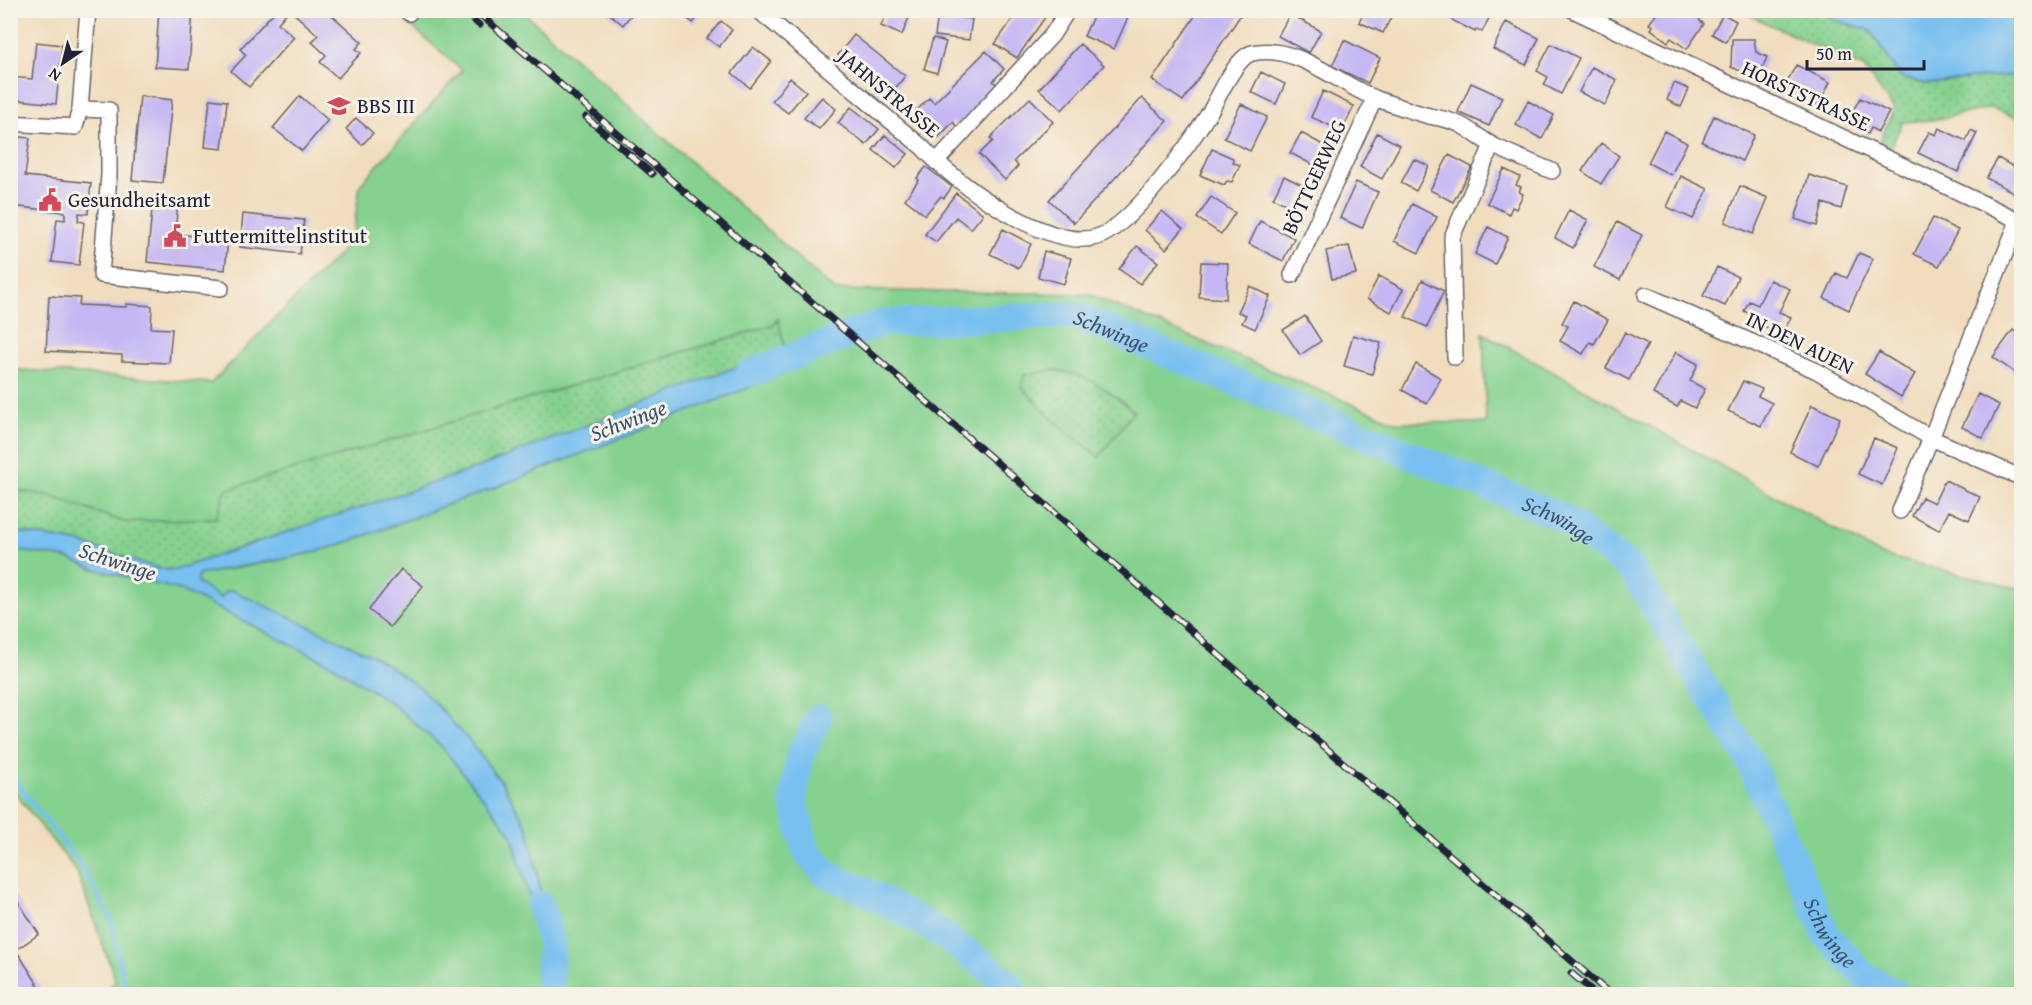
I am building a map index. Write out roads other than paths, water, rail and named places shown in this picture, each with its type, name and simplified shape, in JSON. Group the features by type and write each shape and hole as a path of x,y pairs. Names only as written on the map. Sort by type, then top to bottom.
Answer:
{"street":[{"path":"10,123 75,127 80,109 88,10"},
{"name":"JAHNSTRASSE","path":"758,10 922,147 936,162 994,206 1058,236 1080,239 1098,237 1116,226 1151,192 1209,113 1239,62 1250,53 1276,51 1328,72 1375,98"},
{"path":"936,162 1052,35 1068,10"},
{"name":"HORSTSTRASSE","path":"1573,10 2020,221"},
{"path":"1375,98 1459,124 1492,145 1552,171"},
{"name":"BÖTTGERWEG","path":"1292,275 1375,98"},
{"path":"80,109 109,110 109,175 101,274 221,288"},
{"path":"1455,357 1452,237 1492,145"},
{"path":"1900,511 2020,221"},
{"name":"IN DEN AUEN","path":"1646,295 1817,370 1932,438 2022,478"}],"water":[{"path":"1822,11 2021,11 2021,75 1926,84 1901,77 1870,30 1834,20"},
{"path":"785,348 788,358 799,368 481,493 325,549 198,575 197,583 221,598 225,592 232,590 375,657 421,688 467,738 502,783 528,828 551,942 549,994 545,994 542,940 511,833 441,746 390,702 332,665 181,590 94,569 67,558 11,549 11,531 77,542 160,569 175,570 477,468"}],"waterway":[{"name":"Schwinge","path":"750,373 880,323 1074,315 1563,518 1631,568 1749,760 1827,936 1863,975 1896,994"},
{"path":"818,718 799,759 793,800 806,851 826,874 869,893 937,931 1002,978 1016,994"},
{"path":"10,774 82,867 111,920 126,994"},
{"path":"540,905 551,942 549,994"}],"railway":[{"path":"463,10 479,25"},
{"path":"475,10 1610,994"},
{"path":"586,117 652,174"},
{"path":"1571,973 1596,994"}],"place":[{"name":"BBS III","path":"339,106"},
{"name":"Gesundheitsamt","path":"50,200"},
{"name":"Futtermittelinstitut","path":"175,236"}]}
